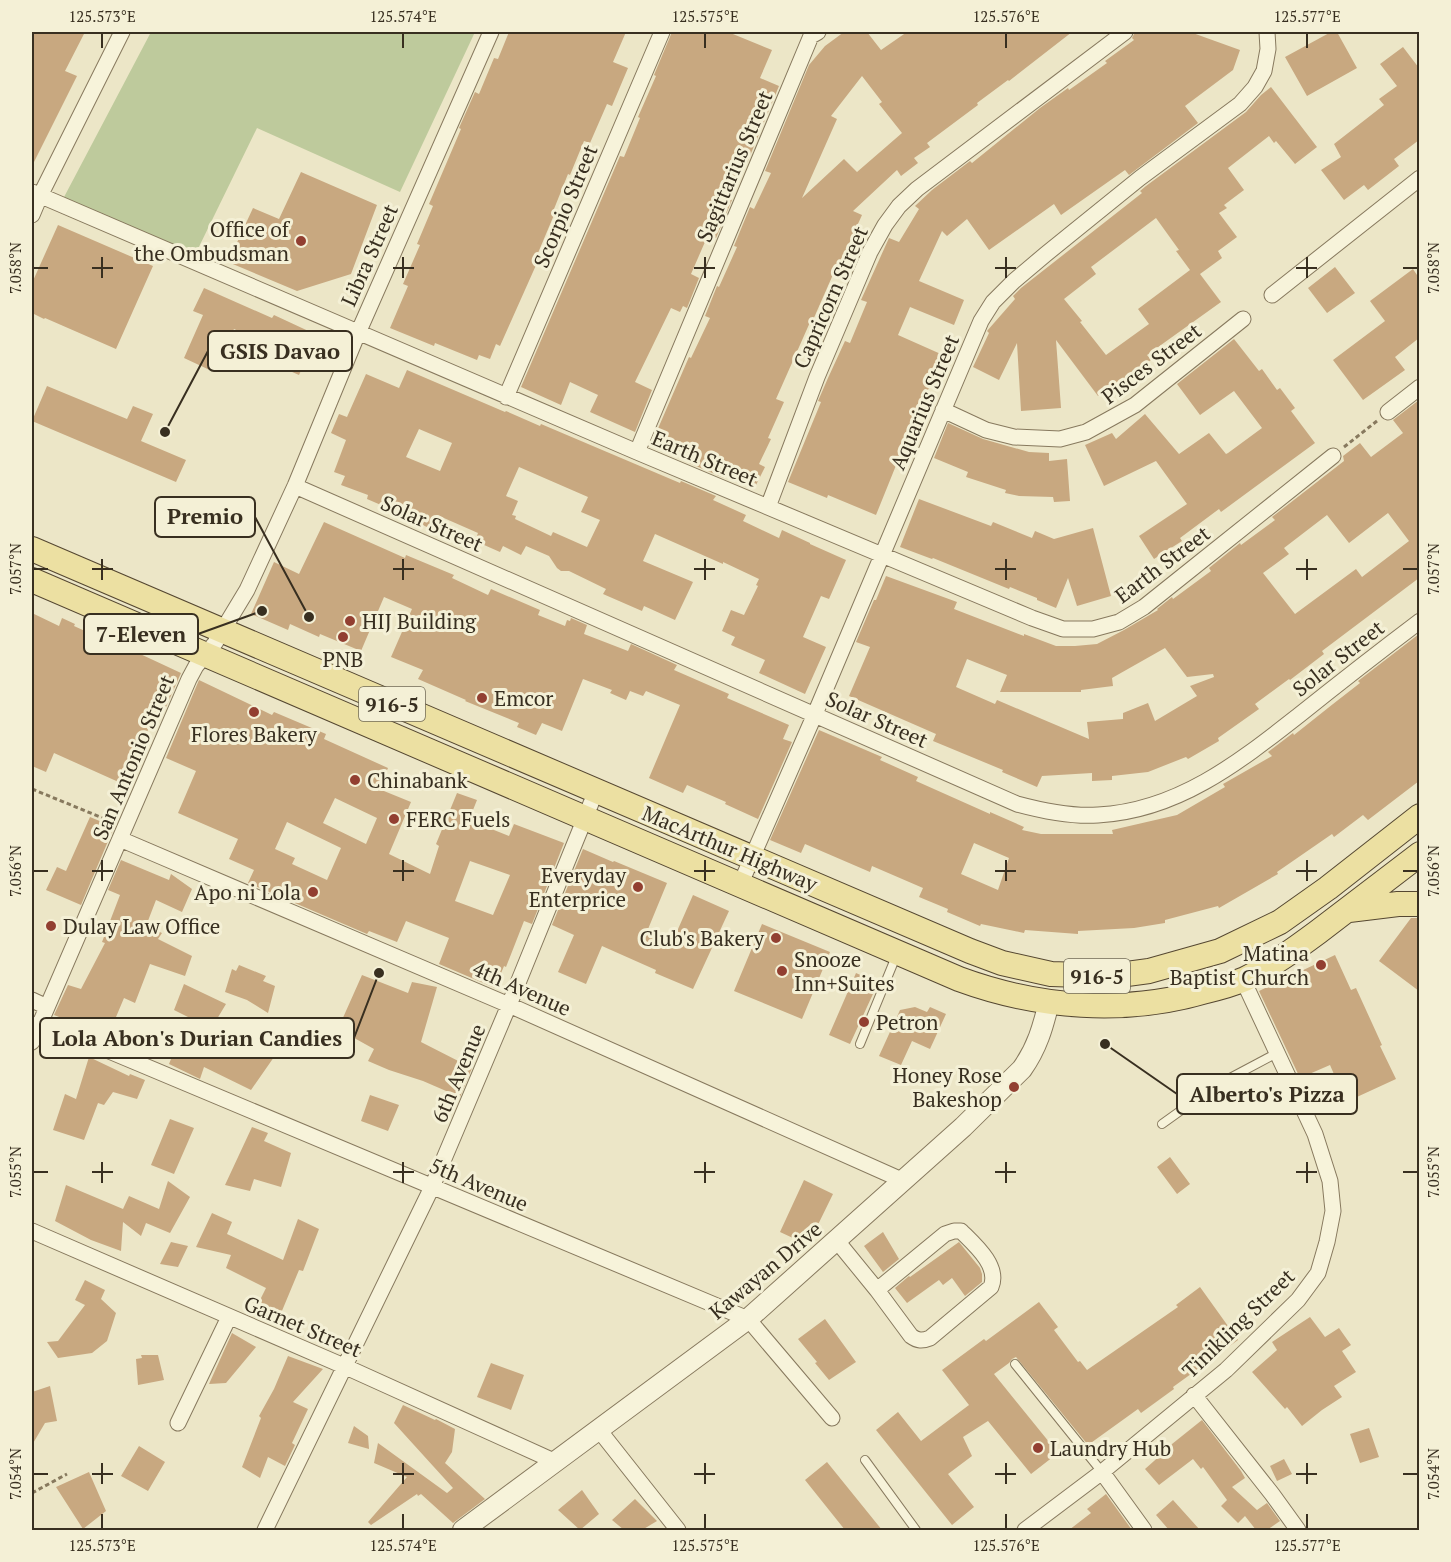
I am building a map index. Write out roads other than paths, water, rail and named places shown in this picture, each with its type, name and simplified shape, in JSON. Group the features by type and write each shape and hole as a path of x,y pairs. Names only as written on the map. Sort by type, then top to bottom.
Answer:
{"main road":[{"name":"MacArthur Highway","path":"32,549 970,951 1002,963 1051,974 1112,976 1149,971 1220,951 1280,922 1328,888 1419,817"},
{"name":"MacArthur Highway","path":"32,580 898,953 979,986 1024,998 1096,1005 1140,1004 1183,998 1243,980 1299,947 1419,854"},
{"path":"1347,911 1398,904 1419,904"}],"street":[{"path":"32,215 36,194 122,32"},
{"name":"Libra Street","path":"205,655 247,590 295,486 358,333 491,32"},
{"name":"Scorpio Street","path":"506,397 662,32"},
{"name":"Capricorn Street","path":"768,507 817,377 870,252 899,206 917,189 1125,32"},
{"name":"Aquarius Street","path":"740,885 981,321 993,302 1014,281 1140,178 1239,104 1255,87 1264,71 1268,49 1267,32"},
{"name":"Sagittarius Street","path":"637,452 810,33"},
{"path":"1272,295 1419,178"},
{"name":"Earth Street","path":"36,194 506,397 1032,618 1063,628 1094,629 1119,622 1144,607 1334,456"},
{"name":"Pisces Street","path":"943,410 986,430 1014,437 1060,439 1086,432 1135,405 1243,319"},
{"path":"1388,412 1419,387"},
{"name":"Solar Street","path":"295,486 1017,804 1074,815 1132,811 1158,804 1217,776 1248,755 1419,621"},
{"name":"San Antonio Street","path":"32,1042 189,679 205,655"},
{"name":"6th Avenue","path":"265,1530 432,1188 596,791"},
{"name":"4th Avenue","path":"123,833 904,1180"},
{"name":"Tinikling Street","path":"1025,1530 1102,1472 1226,1370 1298,1300 1318,1273 1328,1242 1333,1211 1330,1180 1315,1134 1243,980"},
{"path":"32,1000 47,1007"},
{"name":"Kawayan Drive","path":"464,1530 748,1319 837,1241 963,1127 1022,1069 1039,1039 1048,1002"},
{"name":"5th Avenue","path":"40,1022 748,1319 832,1418"},
{"name":"Garnet Street","path":"32,1231 346,1367 556,1462"},
{"path":"837,1241 878,1290 911,1336 917,1340 930,1338 991,1287 994,1276 991,1267 977,1247 961,1231 954,1231 945,1234 878,1290"},
{"path":"178,1423 229,1317"},
{"path":"1194,1395 1298,1530"},
{"path":"600,1430 678,1530"},
{"path":"1102,1472 1144,1530"}],"lane":[{"path":"860,1044 898,953"},
{"path":"1162,1124 1215,1086 1277,1053"},
{"path":"1015,1364 1102,1472"},
{"path":"865,1460 916,1530"}],"place":[{"name":"Office of the Ombudsman","path":"301,241"},
{"name":"GSIS Davao","path":"165,432"},
{"name":"7-Eleven","path":"262,611"},
{"name":"Premio","path":"309,617"},
{"name":"HIJ Building","path":"350,621"},
{"name":"PNB","path":"343,637"},
{"name":"Emcor","path":"482,698"},
{"name":"Flores Bakery","path":"254,712"},
{"name":"Chinabank","path":"355,780"},
{"name":"FERC Fuels","path":"394,819"},
{"name":"Everyday Enterprice","path":"638,887"},
{"name":"Apo ni Lola","path":"313,892"},
{"name":"Dulay Law Office","path":"51,926"},
{"name":"Club's Bakery","path":"776,938"},
{"name":"Matina Baptist Church","path":"1321,965"},
{"name":"Snooze Inn+Suites","path":"782,971"},
{"name":"Lola Abon's Durian Candies","path":"379,973"},
{"name":"Petron","path":"864,1022"},
{"name":"Alberto's Pizza","path":"1105,1044"},
{"name":"Honey Rose Bakeshop","path":"1014,1087"},
{"name":"Laundry Hub","path":"1038,1448"}]}
